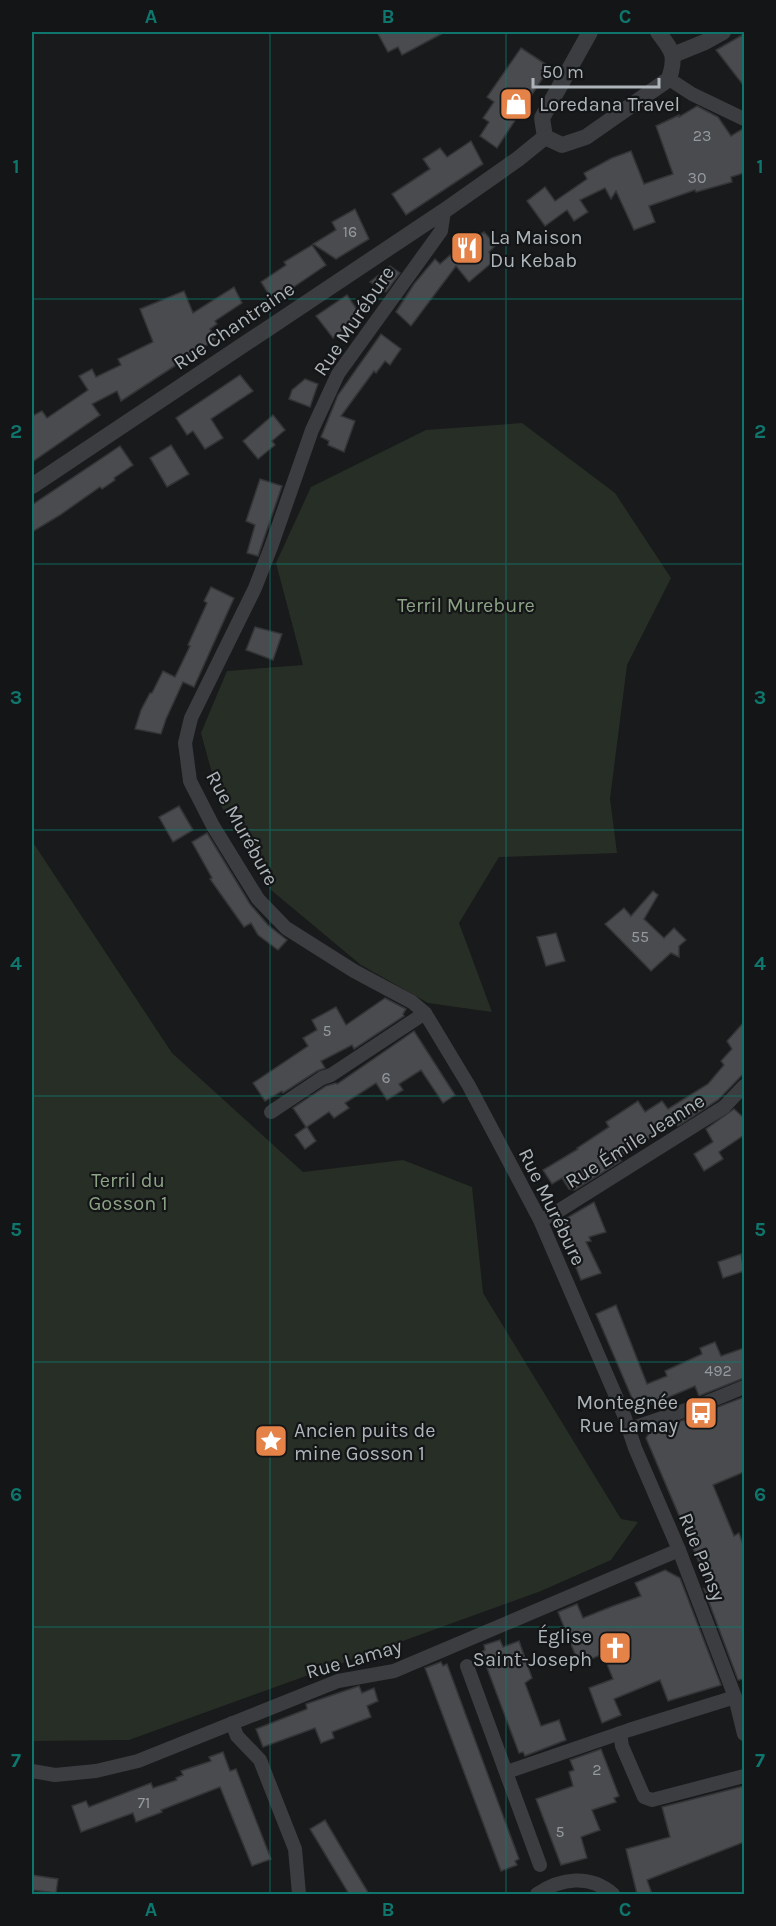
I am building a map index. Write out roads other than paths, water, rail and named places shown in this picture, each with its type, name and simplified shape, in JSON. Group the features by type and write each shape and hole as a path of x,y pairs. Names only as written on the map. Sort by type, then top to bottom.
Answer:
{"street":[{"path":"590,32 542,118 545,137 562,145 586,137 669,79 674,55 658,32"},
{"path":"674,55 723,32"},
{"path":"669,79 692,94 744,119"},
{"name":"Rue Chantraine","path":"32,486 444,211 545,137"},
{"name":"Rue Murébure","path":"444,211 441,231 338,374 312,430 255,588 191,718 185,743 190,781 213,826 258,899 286,928 354,971 412,1002 424,1013 469,1086 540,1220 630,1429"},
{"path":"271,1112 424,1013"},
{"name":"Rue Émile Jeanne","path":"540,1220 552,1215 724,1107 744,1086"},
{"path":"630,1429 698,1406 744,1387"},
{"name":"Rue Pansy","path":"630,1429 635,1448 679,1550 735,1697 744,1734"},
{"name":"Rue Lamay","path":"32,1770 56,1775 96,1771 138,1761 338,1681 394,1671 679,1550"},
{"path":"467,1666 540,1865"},
{"path":"507,1772 735,1697"},
{"path":"232,1722 237,1737 260,1760 283,1819 294,1850 299,1894"},
{"path":"620,1733 622,1746 644,1797 652,1800 744,1776"},
{"path":"537,1894 556,1884 576,1880 593,1883 613,1894"}],"place":[{"name":"Loredana Travel","path":"516,104"},
{"name":"La Maison Du Kebab","path":"467,248"},
{"name":"Montegnée Rue Lamay","path":"701,1413"},
{"name":"Ancien puits de mine Gosson 1","path":"271,1441"},
{"name":"Église Saint-Joseph","path":"615,1648"}],"park label":[{"name":"Terril Murebure","path":"466,605"},
{"name":"Terril du Gosson 1","path":"128,1192"}]}
